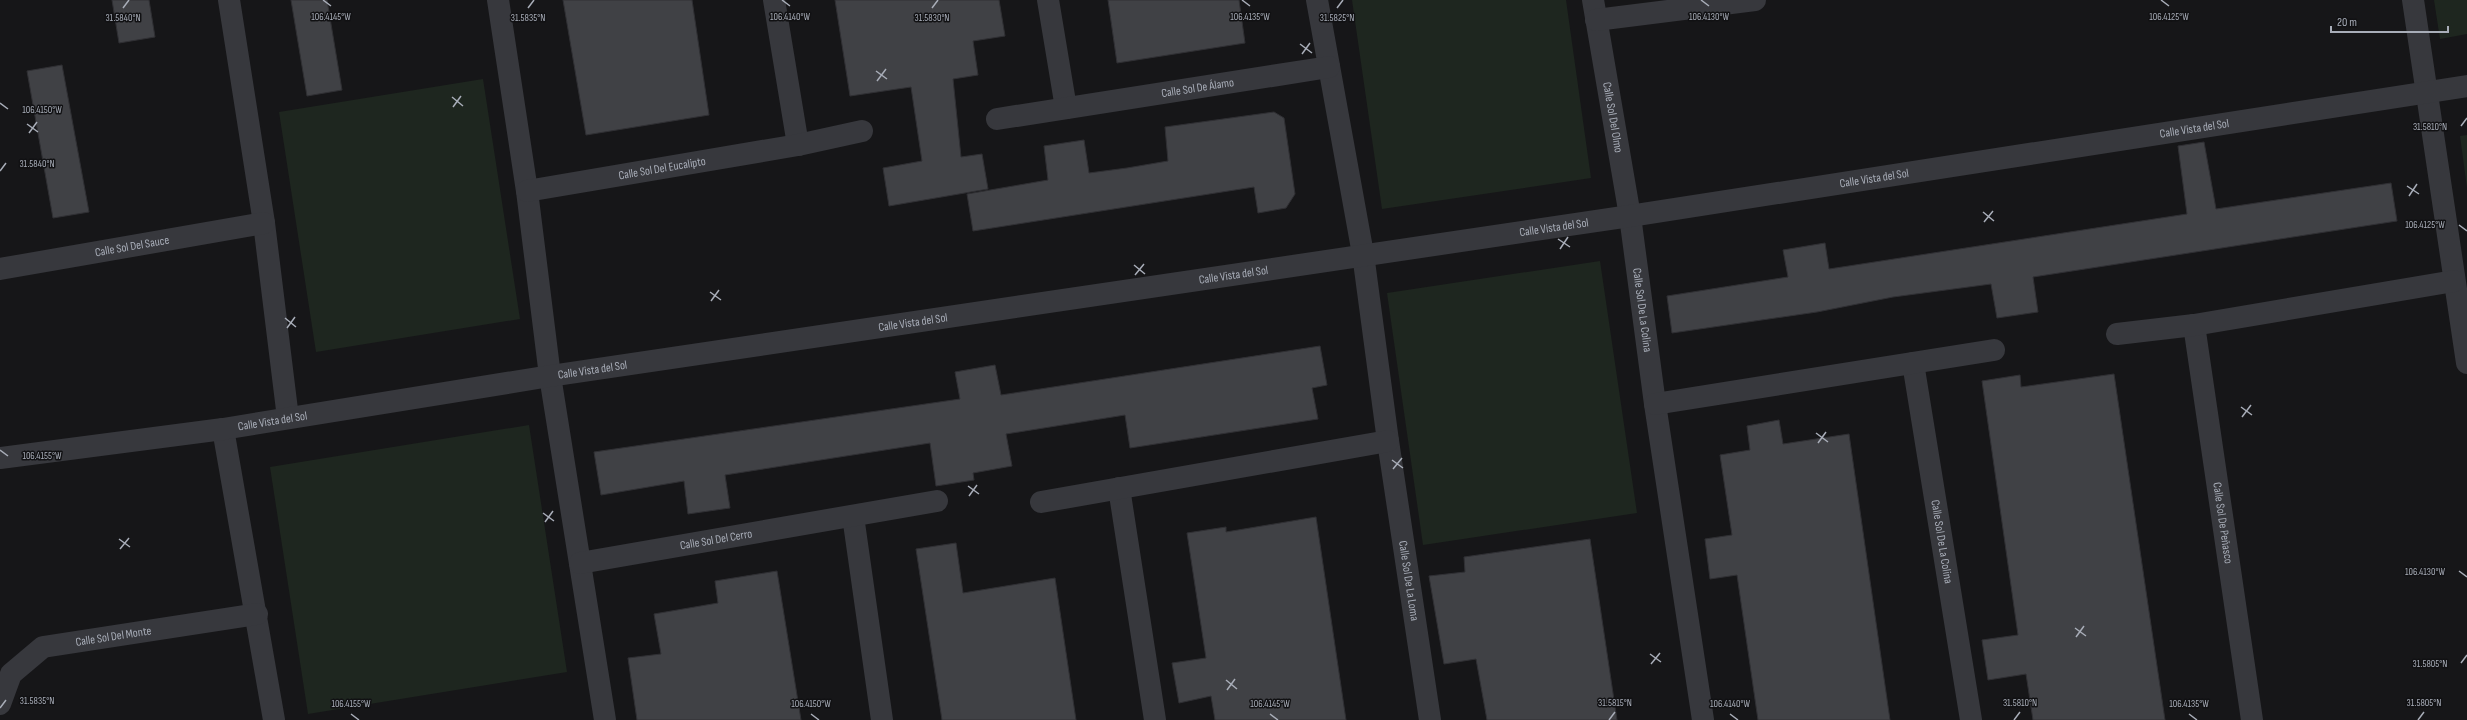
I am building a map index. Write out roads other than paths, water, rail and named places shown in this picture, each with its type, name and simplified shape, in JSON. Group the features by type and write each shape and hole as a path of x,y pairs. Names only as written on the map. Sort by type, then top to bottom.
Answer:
{"street":[{"path":"229,0 264,223 288,418"},
{"path":"498,0 527,191 550,376 605,720"},
{"path":"774,0 798,145"},
{"path":"1048,0 1066,108"},
{"path":"1317,0 1363,254"},
{"name":"Calle Sol Del Olmo","path":"1630,216 1594,10 1754,0"},
{"path":"2413,0 2467,363"},
{"name":"Calle Sol De Álamo","path":"997,119 1329,67"},
{"name":"Calle Vista del Sol","path":"0,458 223,429 550,376 1363,254 1630,216 2467,86"},
{"name":"Calle Sol Del Eucalipto","path":"527,191 798,145 862,131"},
{"name":"Calle Sol De La Colina","path":"1630,216 1655,404 1703,720"},
{"name":"Calle Sol Del Sauce","path":"0,269 264,223"},
{"name":"Calle Sol De La Loma","path":"1363,254 1388,441 1430,720"},
{"path":"2117,334 2194,325 2454,281"},
{"name":"Calle Sol De Peñasco","path":"2194,325 2252,720"},
{"path":"1655,404 1994,350"},
{"name":"Calle Sol De La Colina","path":"1913,363 1970,720"},
{"path":"223,429 257,614 274,720"},
{"path":"1041,502 1388,441"},
{"path":"1119,488 1156,720"},
{"name":"Calle Sol Del Cerro","path":"580,563 937,501"},
{"path":"853,516 882,720"},
{"name":"Calle Sol Del Monte","path":"0,704 11,674 43,647 257,614"}]}
